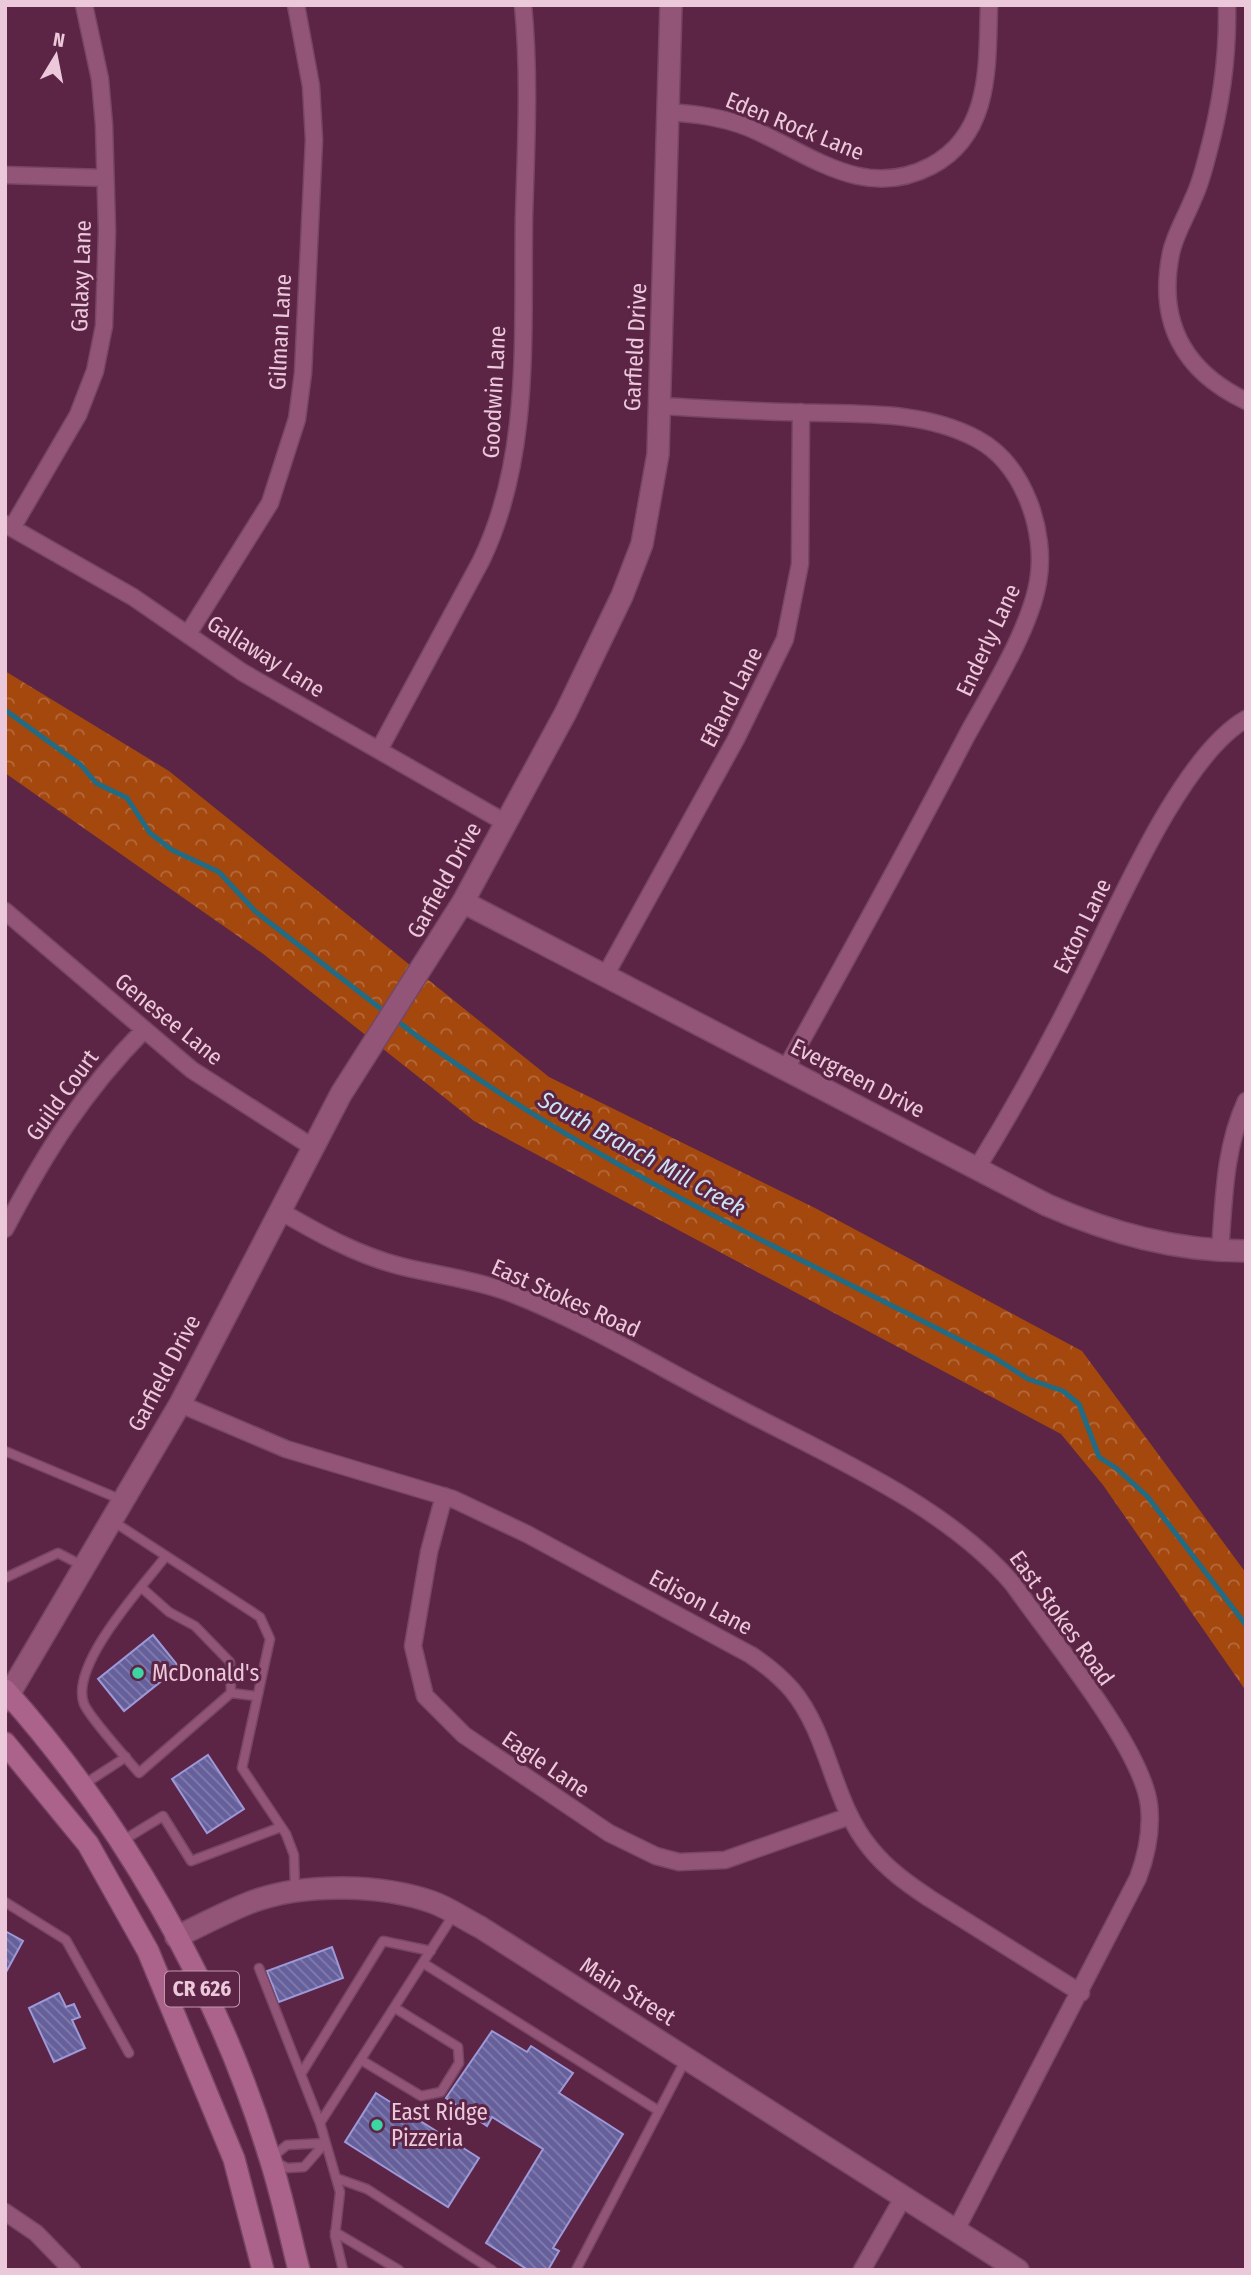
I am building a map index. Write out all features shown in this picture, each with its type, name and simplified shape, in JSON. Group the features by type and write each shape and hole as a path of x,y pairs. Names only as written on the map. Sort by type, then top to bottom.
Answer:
{"main road":[{"name":"CR 626","path":"7,1695 122,1841 176,1937 225,2035 270,2159 299,2270"},
{"name":"CR 626","path":"5,1743 88,1844 148,1951 234,2159 263,2270"},
{"path":"234,2159 270,2159"}],"street":[{"name":"Galaxy Lane","path":"9,526 66,438 95,371 106,301 105,178 100,79 84,5"},
{"name":"Gilman Lane","path":"188,634 270,503 297,419 303,373 314,140 311,86 296,5"},
{"name":"Goodwin Lane","path":"379,750 481,561 494,534 511,479 518,411 524,244 523,5"},
{"name":"Garfield Drive","path":"7,1695 180,1404 341,1094 417,979 463,902 566,712 621,596 642,544 654,490 663,345 671,5"},
{"name":"Eden Rock Lane","path":"668,112 715,116 748,127 817,161 871,180 911,176 949,154 971,130 984,92 989,5"},
{"path":"1227,5 1226,42 1214,125 1193,200 1171,252 1168,289 1170,321 1179,345 1203,373 1246,401"},
{"path":"5,175 105,178"},
{"name":"Enderly Lane","path":"659,406 934,421 979,440 1013,472 1032,514 1040,560 1034,600 933,803 785,1070"},
{"name":"Efland Lane","path":"606,976 736,739 785,639 800,564 801,412"},
{"name":"Gallaway Lane","path":"9,526 188,634 242,672 506,823"},
{"name":"Exton Lane","path":"977,1168 1014,1108 1135,871 1188,778 1217,740 1246,719"},
{"name":"Evergreen Drive","path":"463,902 1047,1205 1113,1233 1185,1248 1246,1251"},
{"name":"Genesee Lane","path":"5,911 143,1031 234,1100 314,1148"},
{"name":"Guild Court","path":"5,1229 64,1125 99,1078 143,1031"},
{"path":"1220,1251 1226,1167 1236,1123 1246,1101"},
{"name":"East Stokes Road","path":"280,1211 356,1251 400,1266 507,1292 590,1330 892,1490 946,1522 994,1561 1013,1584 1129,1751 1149,1803 1150,1829 1138,1878 1081,1993 956,2230"},
{"name":"Edison Lane","path":"180,1404 286,1449 444,1496 527,1534 751,1655 774,1671 793,1691 807,1714 850,1816 871,1849 907,1883 1081,1993"},
{"name":"Eagle Lane","path":"444,1496 429,1552 413,1646 425,1696 464,1735 609,1833 656,1856 679,1862 725,1860 850,1816"},
{"name":"Main Street","path":"176,1937 254,1901 295,1891 333,1887 383,1892 432,1902 686,2059 1018,2270"},
{"path":"862,2270 904,2196"},
{"path":"5,2212 36,2233 72,2270"}],"lane":[{"path":"5,1451 123,1501"},
{"path":"111,1520 260,1617 270,1639 242,1768 281,1826 293,1855 295,1891"},
{"path":"5,1578 58,1553 85,1567"},
{"path":"166,1556 100,1640 82,1685 84,1704 139,1773 231,1693 256,1696"},
{"path":"142,1588 169,1612 195,1626 230,1662 231,1693"},
{"path":"81,1787 126,1757"},
{"path":"122,1841 163,1816 191,1861 281,1826"},
{"path":"5,1902 66,1940 129,2053"},
{"path":"320,2123 454,1914"},
{"path":"301,2074 383,1941 431,1951"},
{"path":"423,1963 659,2110"},
{"path":"258,1968 320,2123 340,2192 335,2232 343,2270"},
{"path":"361,2060 421,2096 441,2092 459,2063 458,2047 395,2008"},
{"path":"576,2270 686,2059"},
{"path":"326,2143 304,2167 287,2168 270,2159 287,2145 326,2143"},
{"path":"336,2178 367,2189 492,2270"},
{"path":"335,2232 399,2270"}],"green space":[{"path":"5,671 169,771 549,1077 815,1208 1082,1351 1246,1573 1246,1691 1103,1485 1061,1434 474,1121 262,953 5,773"}],"building":[{"name":"McDonald's","path":"153,1635 179,1667 124,1711 98,1679"},
{"path":"208,1755 244,1809 207,1833 172,1779"},
{"path":"5,1931 23,1941 5,1974"},
{"path":"332,1947 343,1978 279,2002 267,1971"},
{"path":"59,1993 66,2007 74,2004 80,2017 72,2020 85,2048 54,2062 29,2008"},
{"path":"492,2031 527,2052 531,2046 573,2073 559,2093 623,2134 553,2248 559,2251 548,2270 528,2270 486,2243 543,2149 492,2117 487,2126 446,2098"},
{"path":"376,2093 479,2158 448,2207 345,2142"}],"waterway":[{"name":"South Branch Mill Creek","path":"5,710 81,765 96,783 127,798 150,833 172,850 219,872 256,912 385,1012"},
{"name":"South Branch Mill Creek","path":"393,1018 463,1069 610,1160 995,1358 1028,1379 1063,1391 1079,1404 1099,1457 1116,1468 1147,1496 1246,1625"}],"place":[{"name":"McDonald's","path":"138,1673"},
{"name":"East Ridge Pizzeria","path":"377,2125"}]}
